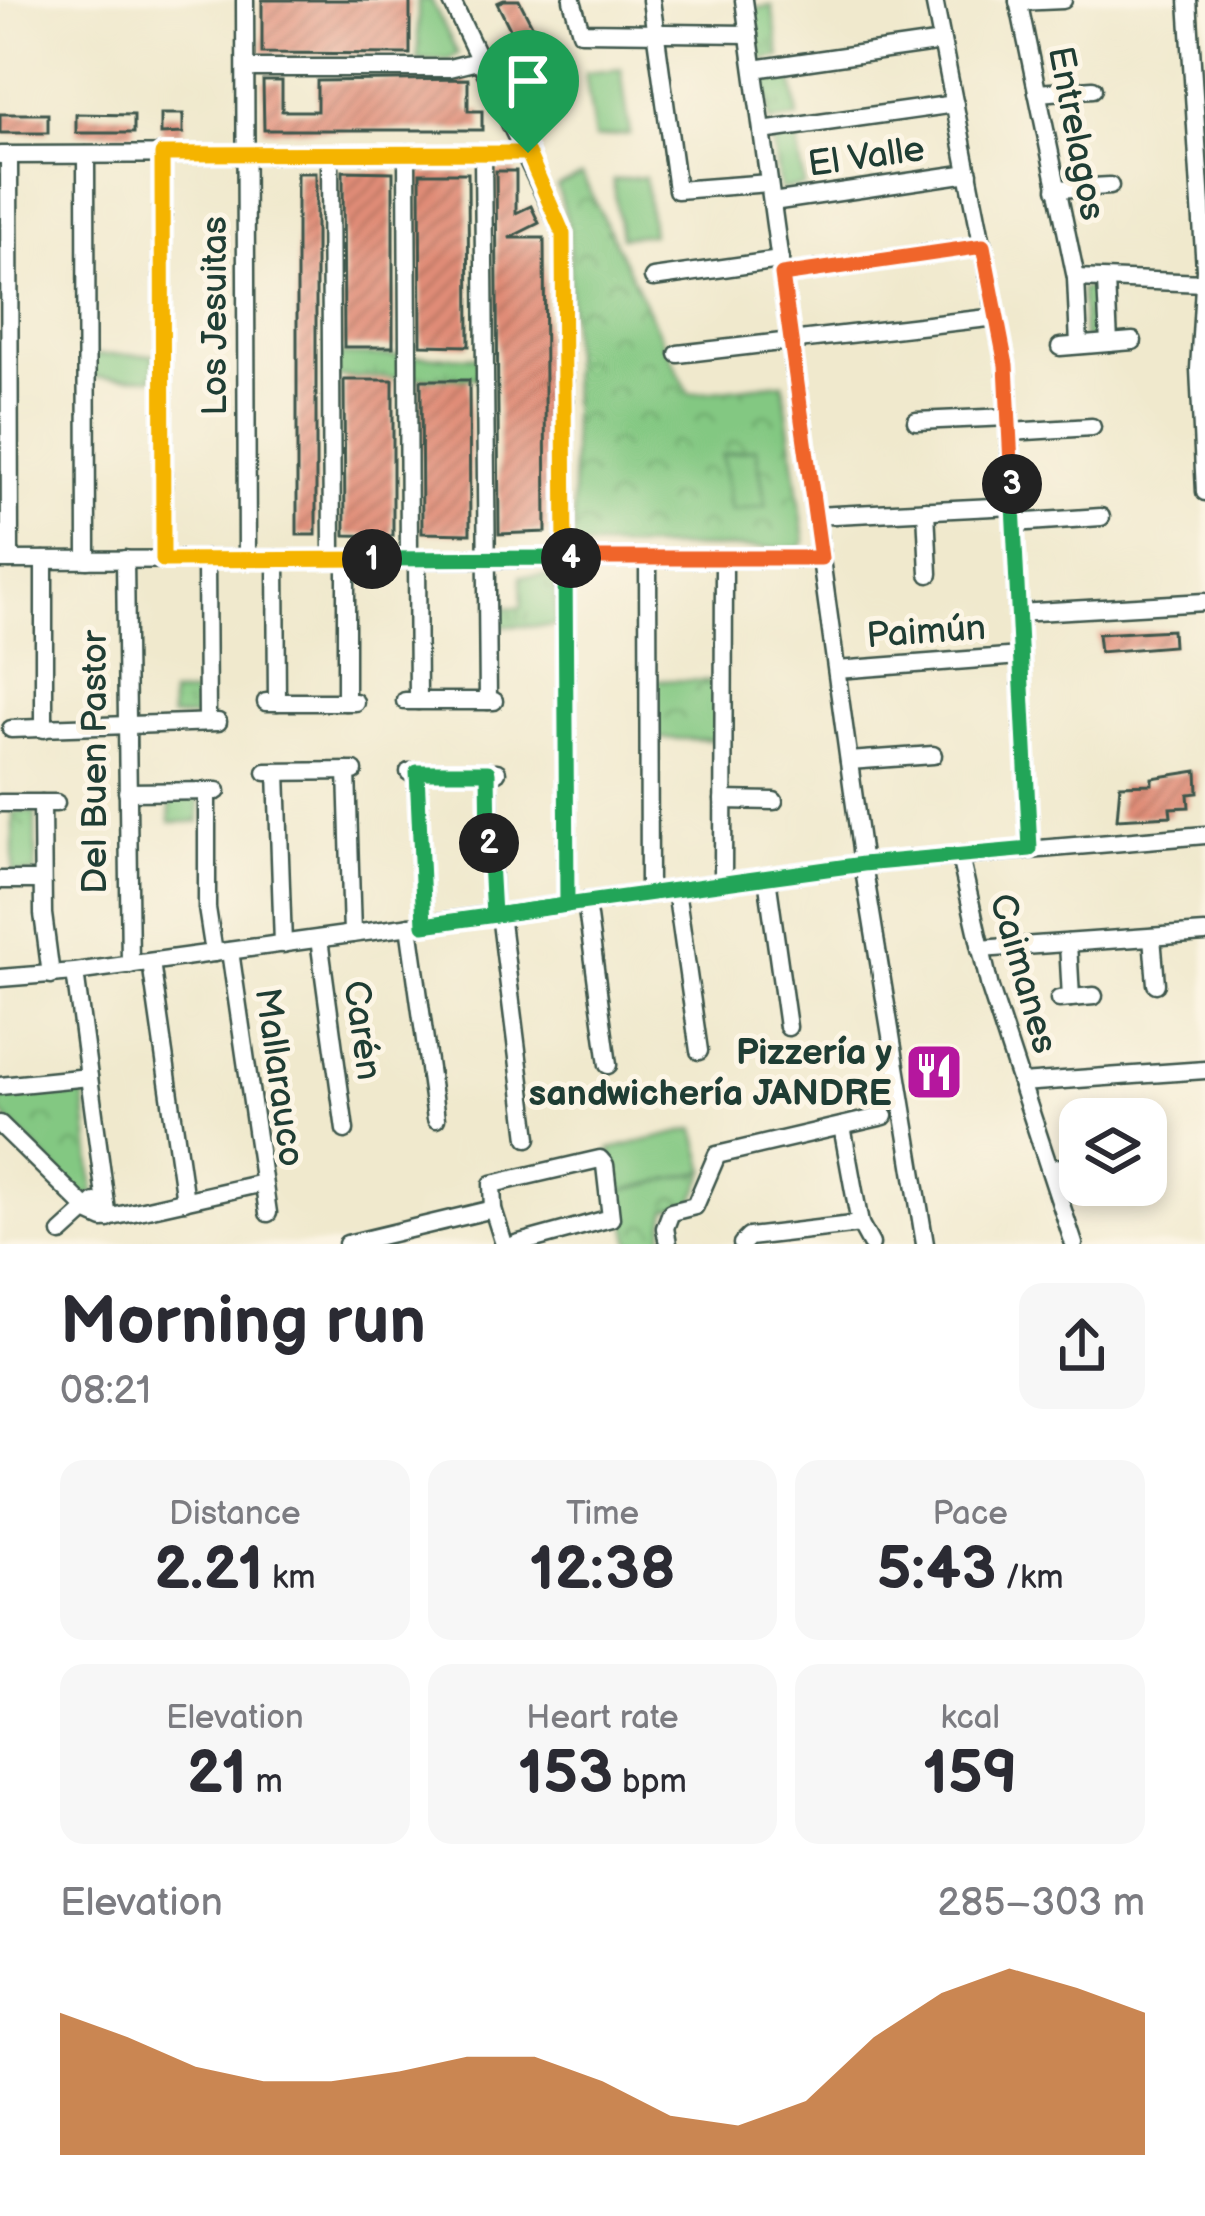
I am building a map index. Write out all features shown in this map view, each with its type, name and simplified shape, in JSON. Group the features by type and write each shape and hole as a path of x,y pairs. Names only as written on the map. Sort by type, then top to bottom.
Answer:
{"street":[{"name":"Los Jesuitas","path":"245,0 247,559"},
{"path":"452,0 563,234 565,558 577,904 608,1065"},
{"path":"572,0 581,32 749,34"},
{"path":"651,0 655,33"},
{"path":"744,0 863,864 925,1244"},
{"path":"934,0 997,317 1010,424 1030,849"},
{"path":"1018,1 1063,0"},
{"path":"1187,0 1205,283 1199,381 1205,492"},
{"name":"Entrelagos","path":"1018,1 1076,278 1070,346 1109,343"},
{"name":"El Valle","path":"655,33 679,193 771,192 969,173"},
{"path":"754,69 942,42"},
{"path":"246,68 449,68 482,60"},
{"path":"1036,93 1094,89"},
{"path":"762,130 955,104"},
{"path":"407,153 411,701 492,701 485,559 483,153"},
{"path":"528,153 5,155 5,560 821,558"},
{"path":"162,154 163,560"},
{"path":"276,559 272,702 352,702 339,559 330,154"},
{"path":"86,155 87,560"},
{"path":"1056,188 1110,186"},
{"path":"653,278 983,246"},
{"path":"1076,278 1205,283"},
{"path":"1106,280 1109,343 1133,341"},
{"path":"678,354 997,317"},
{"path":"916,422 1092,428"},
{"path":"815,516 926,510 1101,517"},
{"path":"926,510 929,574"},
{"path":"648,558 649,894"},
{"path":"724,558 724,884"},
{"path":"11,729 213,722 206,559"},
{"path":"44,560 44,729"},
{"name":"Del Buen Pastor","path":"125,560 130,964"},
{"path":"1018,614 1205,602"},
{"name":"Paimún","path":"837,670 1020,656"},
{"path":"849,761 933,755"},
{"path":"283,944 271,772 353,771 352,934"},
{"path":"436,1119 417,926 412,772 493,772 496,915 528,1138"},
{"name":"Mallarauco","path":"127,792 212,792 207,901 222,952 268,1213"},
{"path":"723,800 773,800"},
{"path":"0,803 49,803 42,880 51,975"},
{"path":"0,977 75,972 863,864 1205,835"},
{"name":"Caimanes","path":"960,857 980,949 1074,1244"},
{"path":"767,878 788,1027"},
{"path":"0,880 42,880"},
{"path":"676,890 699,1051"},
{"path":"980,949 1205,933"},
{"path":"1152,937 1156,984"},
{"name":"Carén","path":"319,939 345,1130"},
{"path":"1068,943 1065,998 1094,996"},
{"path":"151,962 184,1202"},
{"path":"75,972 108,1219"},
{"path":"1022,1083 1205,1070"},
{"path":"0,1086 89,1078"},
{"path":"668,1244 665,1228 671,1212 695,1206 717,1155 884,1116"},
{"path":"0,1124 87,1210 108,1219 263,1183"},
{"path":"842,1126 860,1224 871,1244"},
{"path":"504,1244 490,1191 498,1179 593,1157 605,1166 611,1218 516,1244"},
{"path":"1049,1168 1059,1167"},
{"path":"62,1233 105,1194"},
{"path":"347,1244 493,1209"},
{"path":"742,1244 749,1238 860,1224"}],"green space":[{"path":"418,0 431,0 458,54 448,60 418,60"},
{"path":"772,6 780,57 759,60 751,9"},
{"path":"621,69 630,134 595,138 585,73"},
{"path":"791,70 798,118 770,122 763,74"},
{"path":"796,134 804,186 780,190 772,138"},
{"path":"582,175 689,394 783,383 805,541 800,548 579,547 574,543 569,228 557,186"},
{"path":"645,177 652,234 621,237 613,180"},
{"path":"1102,288 1105,338 1084,338 1081,289"},
{"path":"91,355 154,355 154,378 92,377"},
{"path":"335,355 478,357 478,378 335,377"},
{"path":"756,448 766,506 731,511 722,455"},
{"path":"521,576 556,576 556,626 501,626 501,608 522,607"},
{"path":"653,680 718,681 717,740 652,738"},
{"path":"171,694 201,694 201,717 171,717"},
{"path":"170,799 199,799 199,822 170,822"},
{"path":"13,812 35,812 36,873 13,873"},
{"path":"83,1085 94,1194 83,1196 0,1112 0,1092"},
{"path":"695,1129 706,1171 619,1191 610,1149"},
{"path":"706,1171 693,1202 667,1209 661,1244 631,1244 619,1191"}],"building":[{"path":"262,0 410,0 410,54 262,53"},
{"path":"519,0 550,60 530,69 497,3"},
{"path":"468,79 468,111 482,111 482,130 264,130 263,81 282,81 282,111 317,111 317,81"},
{"path":"0,114 48,114 48,133 0,133"},
{"path":"76,114 134,115 134,133 76,133"},
{"path":"161,114 183,114 183,133 161,134"},
{"path":"343,171 393,172 393,347 344,347"},
{"path":"496,171 516,171 516,213 531,206 539,223 509,238 544,238 546,532 499,534"},
{"path":"297,173 316,173 316,535 297,535"},
{"path":"420,173 468,173 469,346 421,345"},
{"path":"344,380 393,380 393,536 345,535"},
{"path":"421,380 469,380 470,534 422,533"},
{"path":"1172,630 1173,646 1100,652 1098,634"},
{"path":"1197,771 1198,793 1188,794 1189,807 1170,808 1171,816 1117,819 1120,785 1152,784 1152,778"}],"place":[{"name":"Pizzería y sandwichería JANDRE","path":"934,1072"}],"route":[{"path":"528,153 162,154 163,560 565,558 567,905 424,925 417,772 488,772 493,915 567,905 586,902 848,867 863,864 1030,849 1008,376 983,246 782,275 821,558 565,558 563,234 528,153"}]}
